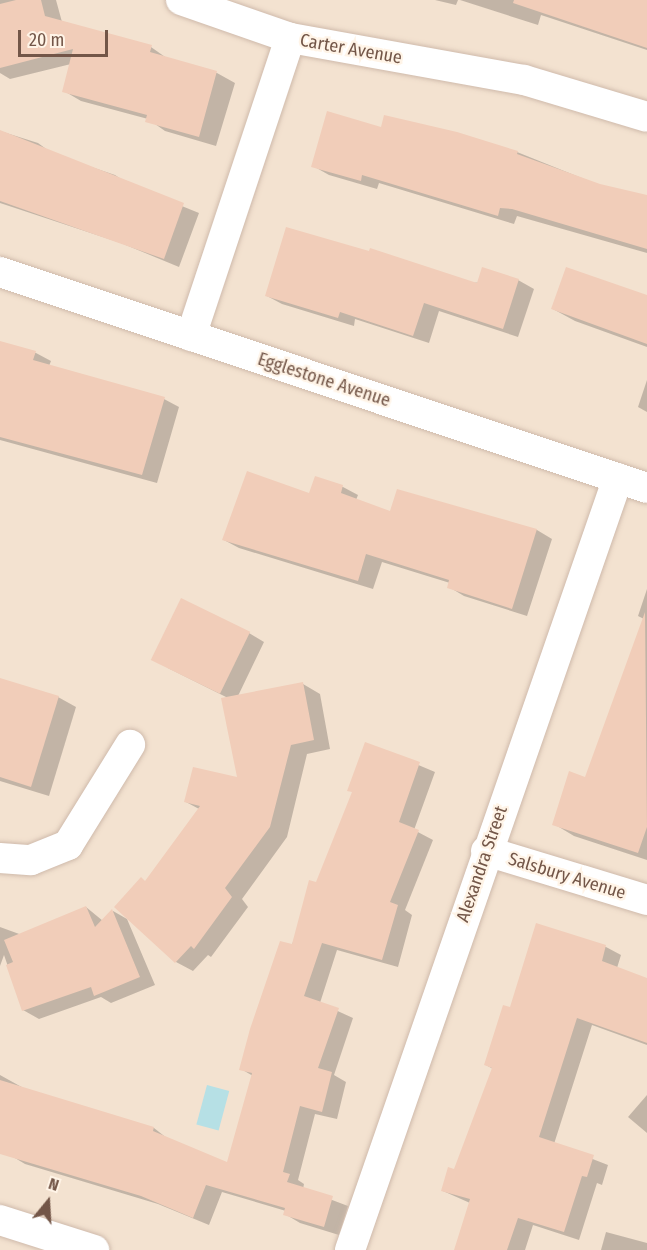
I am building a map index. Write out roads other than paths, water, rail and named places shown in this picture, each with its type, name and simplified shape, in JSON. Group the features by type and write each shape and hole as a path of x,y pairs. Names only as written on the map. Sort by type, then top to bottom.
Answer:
{"street":[{"path":"181,0 290,38"},
{"name":"Carter Avenue","path":"191,336 290,38 524,80 647,117"},
{"name":"Egglestone Avenue","path":"0,272 647,488"},
{"name":"Alexandra Street","path":"350,1250 486,852 618,478"},
{"path":"0,858 31,860 68,845 130,745"},
{"name":"Salsbury Avenue","path":"486,852 647,900"},
{"path":"0,1220 93,1250"}],"water":[{"path":"207,1085 229,1091 219,1131 196,1125"}]}
